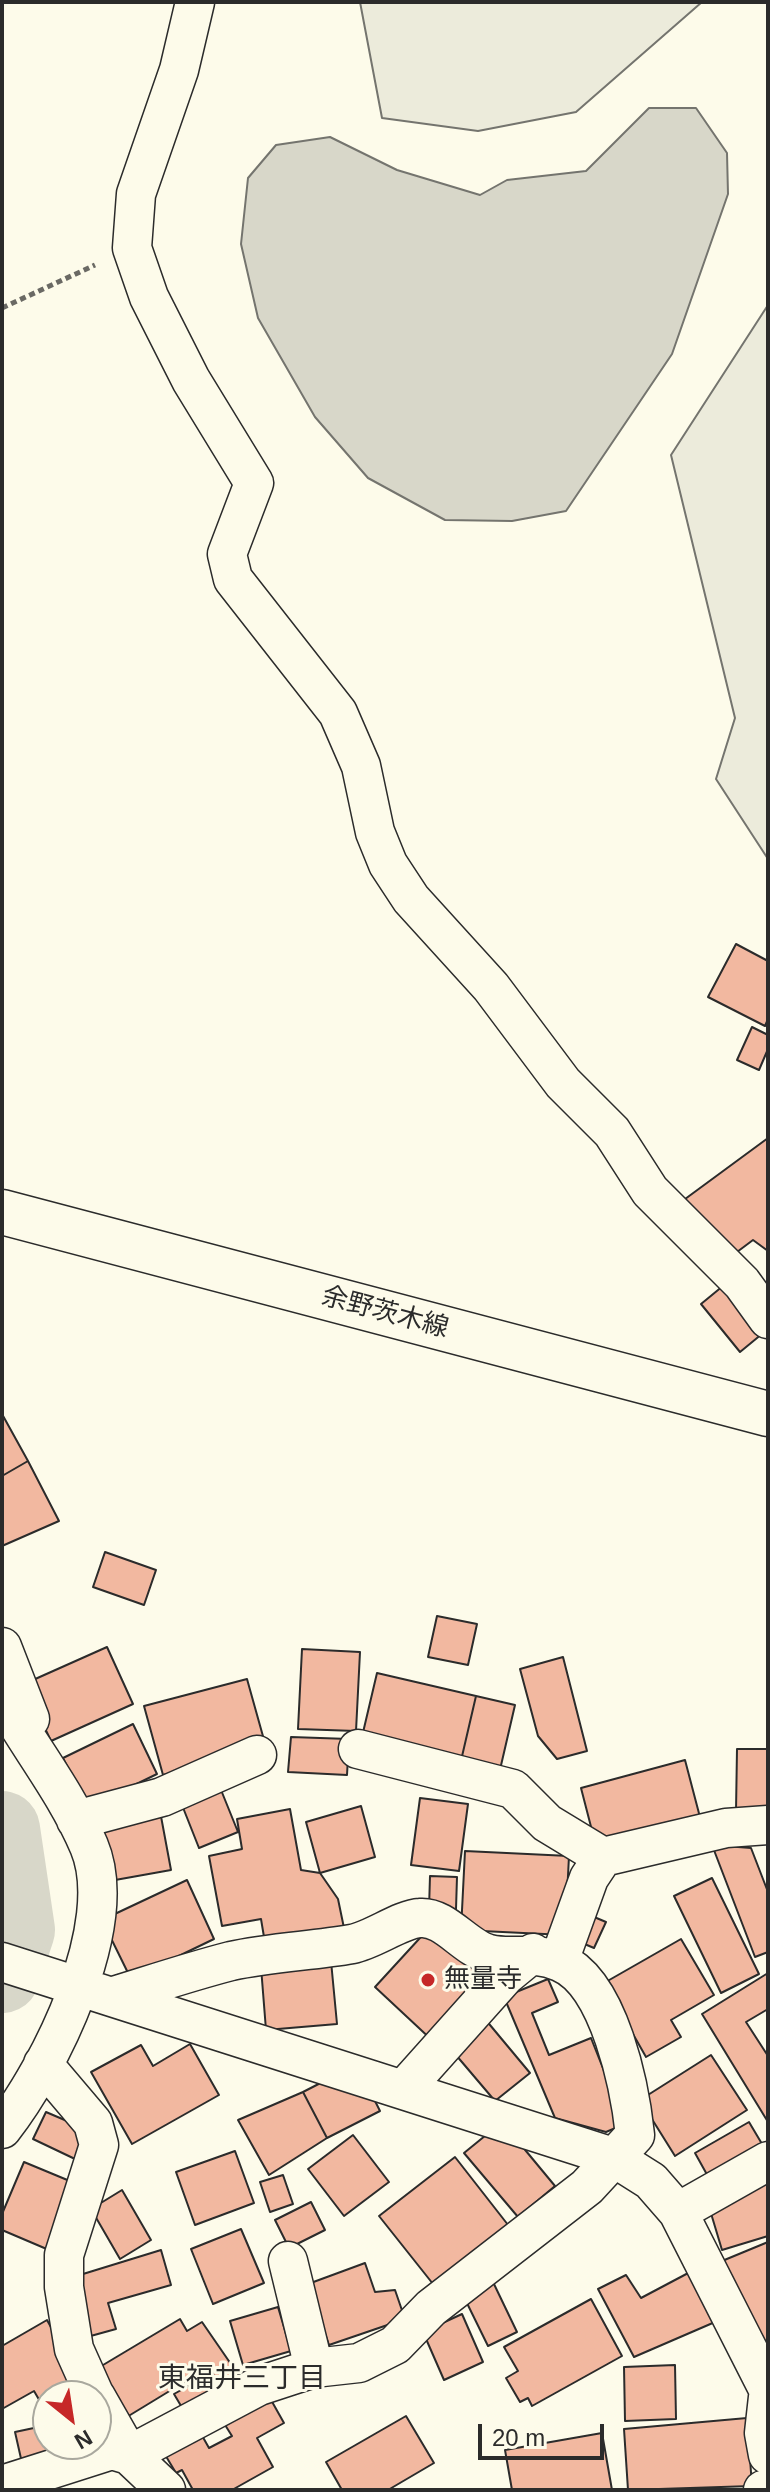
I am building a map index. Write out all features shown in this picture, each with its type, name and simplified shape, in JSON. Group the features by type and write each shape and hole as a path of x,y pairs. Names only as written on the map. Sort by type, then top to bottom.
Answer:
{"main road":[{"name":"余野茨木線","path":"2,1212 768,1414"}],"street":[{"path":"195,2 179,70 136,194 132,248 149,297 191,380 254,483 227,554 233,579 338,713 361,766 375,832 388,864 411,899 491,987 563,1083 612,1132 650,1191 742,1283 768,1319"},
{"path":"2,1647 55,1779 90,1849 99,1893 93,1939 79,1984 31,2092 2,2129"},
{"path":"2,1698 55,1779"},
{"path":"358,1749 513,1789 547,1823 603,1857"},
{"path":"76,1820 162,1797 257,1755"},
{"path":"404,2089 505,1976 546,1957 603,1857 726,1828 766,1831"},
{"path":"6,2476 112,2450 129,2455 259,2386 314,2368 359,2363 395,2345 442,2298 587,2187 635,2135 626,2074 589,1988 568,1965 546,1957 483,1953 436,1922 419,1918 355,1943 233,1961 114,1996"},
{"path":"2,1962 79,1984 613,2157 651,2181 678,2212 768,2389"},
{"path":"43,2064 93,2123 99,2145 64,2255 64,2287 74,2349 89,2380"},
{"path":"678,2212 768,2161"},
{"path":"288,2261 314,2368"},
{"path":"768,2397 764,2433 768,2455"},
{"path":"112,2425 129,2455 166,2490"}],"path":[{"path":"2,308 132,248"}],"shaded area":[{"path":"360,2 702,2 576,112 478,131 382,118"},
{"path":"649,108 696,108 727,153 728,194 672,354 566,511 512,521 445,520 368,478 315,417 258,318 241,244 248,178 276,145 330,137 397,170 480,195 507,180 586,171"},
{"path":"768,305 768,859 716,779 735,718 671,455"}],"building":[{"path":"736,944 768,961 768,1019 765,1026 708,997"},
{"path":"752,1027 768,1035 768,1049 759,1070 737,1060"},
{"path":"768,1138 768,1251 753,1240 725,1261 681,1202"},
{"path":"729,1281 768,1329 740,1352 701,1304"},
{"path":"2,1414 28,1461 2,1476"},
{"path":"28,1461 59,1521 2,1546 2,1476"},
{"path":"105,1552 156,1570 144,1605 93,1587"},
{"path":"437,1616 477,1624 468,1665 428,1657"},
{"path":"107,1647 133,1704 51,1741 24,1684"},
{"path":"302,1649 360,1652 356,1731 298,1729"},
{"path":"563,1657 587,1751 557,1759 538,1736 520,1669"},
{"path":"377,1673 476,1696 460,1765 361,1741"},
{"path":"247,1679 266,1747 163,1775 144,1706"},
{"path":"476,1696 515,1705 499,1774 460,1765"},
{"path":"133,1724 157,1774 87,1808 63,1758"},
{"path":"291,1737 349,1739 347,1775 288,1772"},
{"path":"737,1749 768,1749 768,1812 736,1811"},
{"path":"685,1760 701,1821 597,1850 581,1788"},
{"path":"219,1785 238,1832 199,1848 180,1800"},
{"path":"420,1798 468,1804 459,1871 411,1865"},
{"path":"361,1806 375,1857 320,1873 306,1822"},
{"path":"290,1809 301,1870 320,1873 338,1899 344,1928 265,1943 261,1919 222,1926 209,1856 242,1849 237,1819"},
{"path":"160,1811 171,1870 104,1882 94,1823"},
{"path":"712,1845 751,1848 768,1892 768,1952 755,1957"},
{"path":"465,1851 569,1856 565,1935 461,1930"},
{"path":"430,1876 457,1877 456,1909 429,1909"},
{"path":"712,1878 759,1974 721,1993 674,1896"},
{"path":"187,1880 214,1939 131,1979 102,1920"},
{"path":"587,1914 606,1922 594,1948 575,1940"},
{"path":"430,1927 491,1983 435,2043 375,1987"},
{"path":"681,1939 714,1995 671,2020 681,2037 646,2057 604,1983"},
{"path":"331,1961 337,2024 266,2030 261,1967"},
{"path":"768,1973 768,2009 746,2022 768,2056 768,2122 702,2014"},
{"path":"548,1979 558,2002 532,2013 549,2055 591,2038 625,2124 606,2132 555,2118 504,1997"},
{"path":"485,2019 530,2073 495,2101 450,2048"},
{"path":"190,2044 219,2095 132,2144 91,2072 141,2045 153,2066"},
{"path":"711,2055 747,2110 675,2156 640,2100"},
{"path":"338,2074 367,2085 380,2111 327,2138 303,2092"},
{"path":"303,2092 327,2138 269,2175 238,2120"},
{"path":"46,2112 88,2130 75,2159 33,2139"},
{"path":"502,2122 555,2186 518,2217 464,2153"},
{"path":"749,2122 765,2149 710,2180 695,2153"},
{"path":"353,2135 389,2182 344,2216 308,2169"},
{"path":"235,2151 254,2203 195,2225 176,2172"},
{"path":"455,2157 512,2230 437,2289 379,2216"},
{"path":"24,2162 77,2184 49,2250 2,2230 2,2214"},
{"path":"283,2175 293,2204 270,2212 260,2182"},
{"path":"768,2181 768,2236 722,2250 707,2200"},
{"path":"122,2190 151,2240 120,2259 91,2209"},
{"path":"311,2202 325,2230 289,2248 275,2220"},
{"path":"241,2229 264,2283 213,2304 191,2249"},
{"path":"768,2242 768,2340 756,2345 722,2261"},
{"path":"161,2250 171,2285 108,2303 116,2329 87,2337 70,2278"},
{"path":"365,2263 375,2292 395,2290 405,2319 329,2345 308,2284"},
{"path":"692,2271 715,2322 634,2357 598,2289 626,2275 641,2298"},
{"path":"493,2282 517,2332 488,2346 462,2293"},
{"path":"591,2299 622,2356 532,2406 528,2398 520,2402 506,2378 518,2371 504,2347"},
{"path":"278,2307 291,2351 243,2365 230,2321"},
{"path":"462,2314 483,2362 444,2380 423,2332"},
{"path":"180,2319 187,2331 202,2322 244,2383 225,2395 209,2367 117,2423 112,2412 112,2380 97,2380 93,2371"},
{"path":"47,2320 80,2380 32,2380 32,2392 2,2409 2,2346"},
{"path":"675,2365 676,2419 625,2421 624,2367"},
{"path":"201,2379 214,2401 187,2416 174,2394"},
{"path":"266,2391 284,2423 257,2438 273,2467 232,2490 193,2490 182,2470 176,2473 164,2453 200,2432 209,2448 232,2436 220,2417"},
{"path":"406,2416 434,2463 388,2490 342,2490 326,2462"},
{"path":"747,2418 752,2486 628,2490 624,2429"},
{"path":"32,2428 32,2460 35,2460 22,2463 15,2432"},
{"path":"602,2433 612,2490 512,2490 505,2450"}],"waterway":[{"path":"2,1829 17,1930 2,1975"}],"place":[{"name":"無量寺","path":"428,1980"}],"district":[{"name":"東福井三丁目","path":"242,2379"}]}
